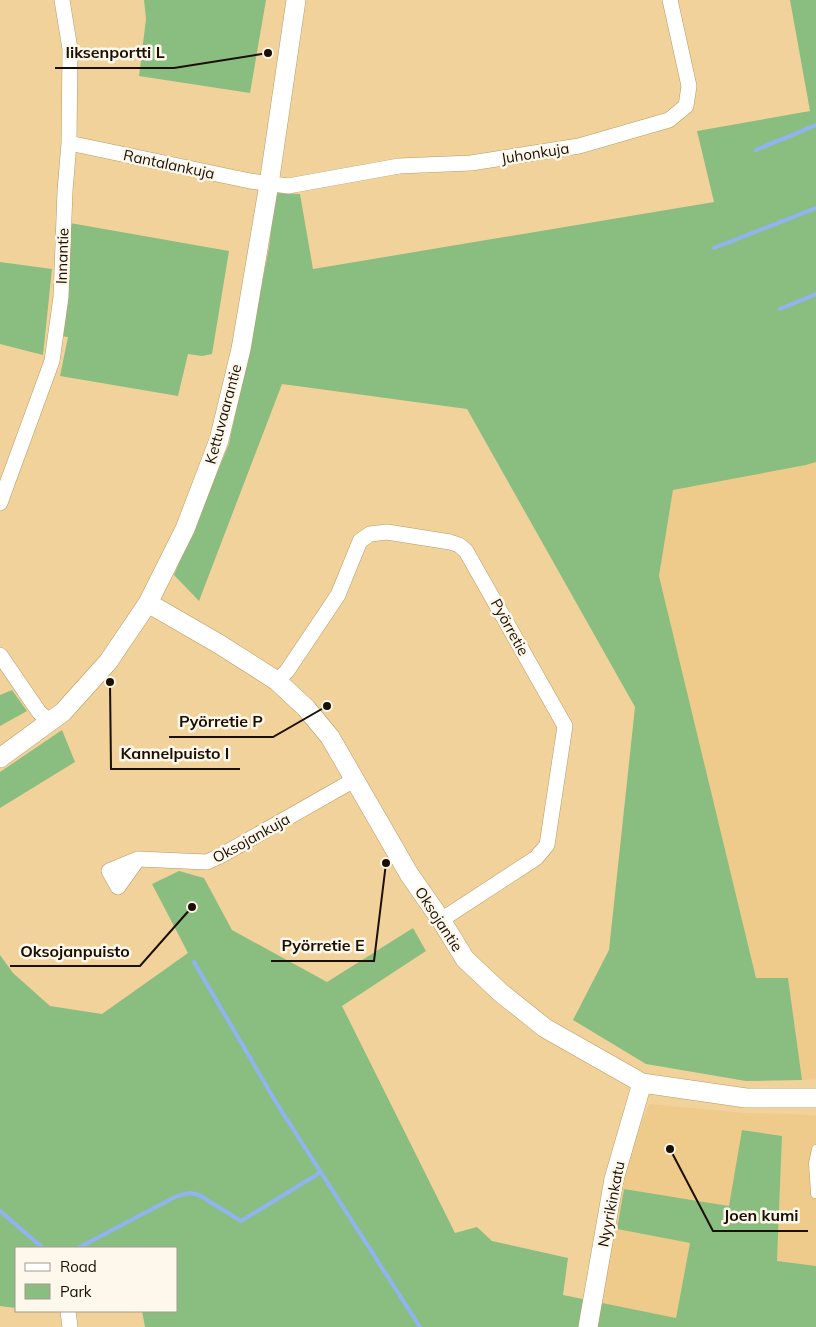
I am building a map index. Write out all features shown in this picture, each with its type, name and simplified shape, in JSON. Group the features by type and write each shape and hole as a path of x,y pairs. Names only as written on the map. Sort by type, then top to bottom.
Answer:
{"street":[{"name":"Innantie","path":"0,503 52,361 61,297 65,191 69,143 70,48 62,0"},
{"name":"Kettuvaarantie","path":"0,758 63,712 108,662 148,603 185,529 219,440 241,349 269,184 296,0"},
{"name":"Juhonkuja","path":"269,184 288,186 399,166 471,163 578,146 669,120 686,106 689,86 670,0"},
{"name":"Rantalankuja","path":"69,143 269,184"},
{"name":"Pyörretie","path":"277,681 287,671 338,595 360,541 370,534 386,532 450,542 459,544 466,550 565,726 547,845 536,858 442,920"},
{"name":"Oksojantie","path":"148,603 219,644 277,681 306,708 330,737 409,874 442,920 465,959 500,992 545,1028 642,1083 746,1098 816,1098"},
{"path":"0,655 39,712 50,722"},
{"name":"Oksojankuja","path":"138,859 206,862 222,855 354,780"},
{"name":"Nyyrikinkatu","path":"588,1327 614,1179 642,1083"},
{"path":"68,1312 70,1327"}],"lane":[{"path":"815,1194 813,1163 816,1149"}],"shaded area":[{"path":"816,462 816,1079 802,1080 788,979 756,979 659,576 673,490"},
{"path":"649,1104 744,1113 816,1115 816,1266 777,1262 782,1136 743,1130 730,1206 624,1189 617,1229 690,1243 676,1318 597,1302 620,1178"}],"green space":[{"path":"144,0 266,0 250,93 139,76 146,19"},
{"path":"790,0 816,0 816,462 673,490 659,576 756,978 788,978 802,1080 746,1081 646,1064 573,1020 609,950 635,707 467,409 282,384 199,601 174,575 229,444 269,248 275,193 300,194 313,269 714,202 697,131 810,111"},
{"path":"70,223 229,251 212,354 202,356 188,354 178,396 60,376 68,337 60,336"},
{"path":"0,262 52,269 43,355 0,344"},
{"path":"12,690 27,711 0,726 0,695"},
{"path":"62,730 75,762 0,808 0,772"},
{"path":"179,871 204,878 232,930 327,982 413,928 426,951 342,1006 455,1233 477,1227 492,1241 568,1258 563,1295 676,1318 690,1243 617,1229 624,1189 729,1206 742,1130 782,1136 777,1261 816,1266 816,1327 145,1327 142,1312 178,1312 178,1247 15,1247 15,1308 0,1306 0,955 13,973 50,1006 102,1014 188,953 152,884"}],"waterway":[{"path":"756,150 816,125"},
{"path":"714,248 816,208"},
{"path":"780,309 816,294"},
{"path":"194,962 277,1104 420,1327"},
{"path":"80,1247 177,1196 190,1193 199,1195 241,1221 321,1172"},
{"path":"0,1211 42,1247"}],"place":[{"name":"Iiksenportti L","path":"268,53"},
{"name":"Kannelpuisto I","path":"110,682"},
{"name":"Pyörretie P","path":"327,706"},
{"name":"Pyörretie E","path":"386,863"},
{"name":"Oksojanpuisto","path":"192,907"},
{"name":"Joen kumi","path":"670,1149"}]}
